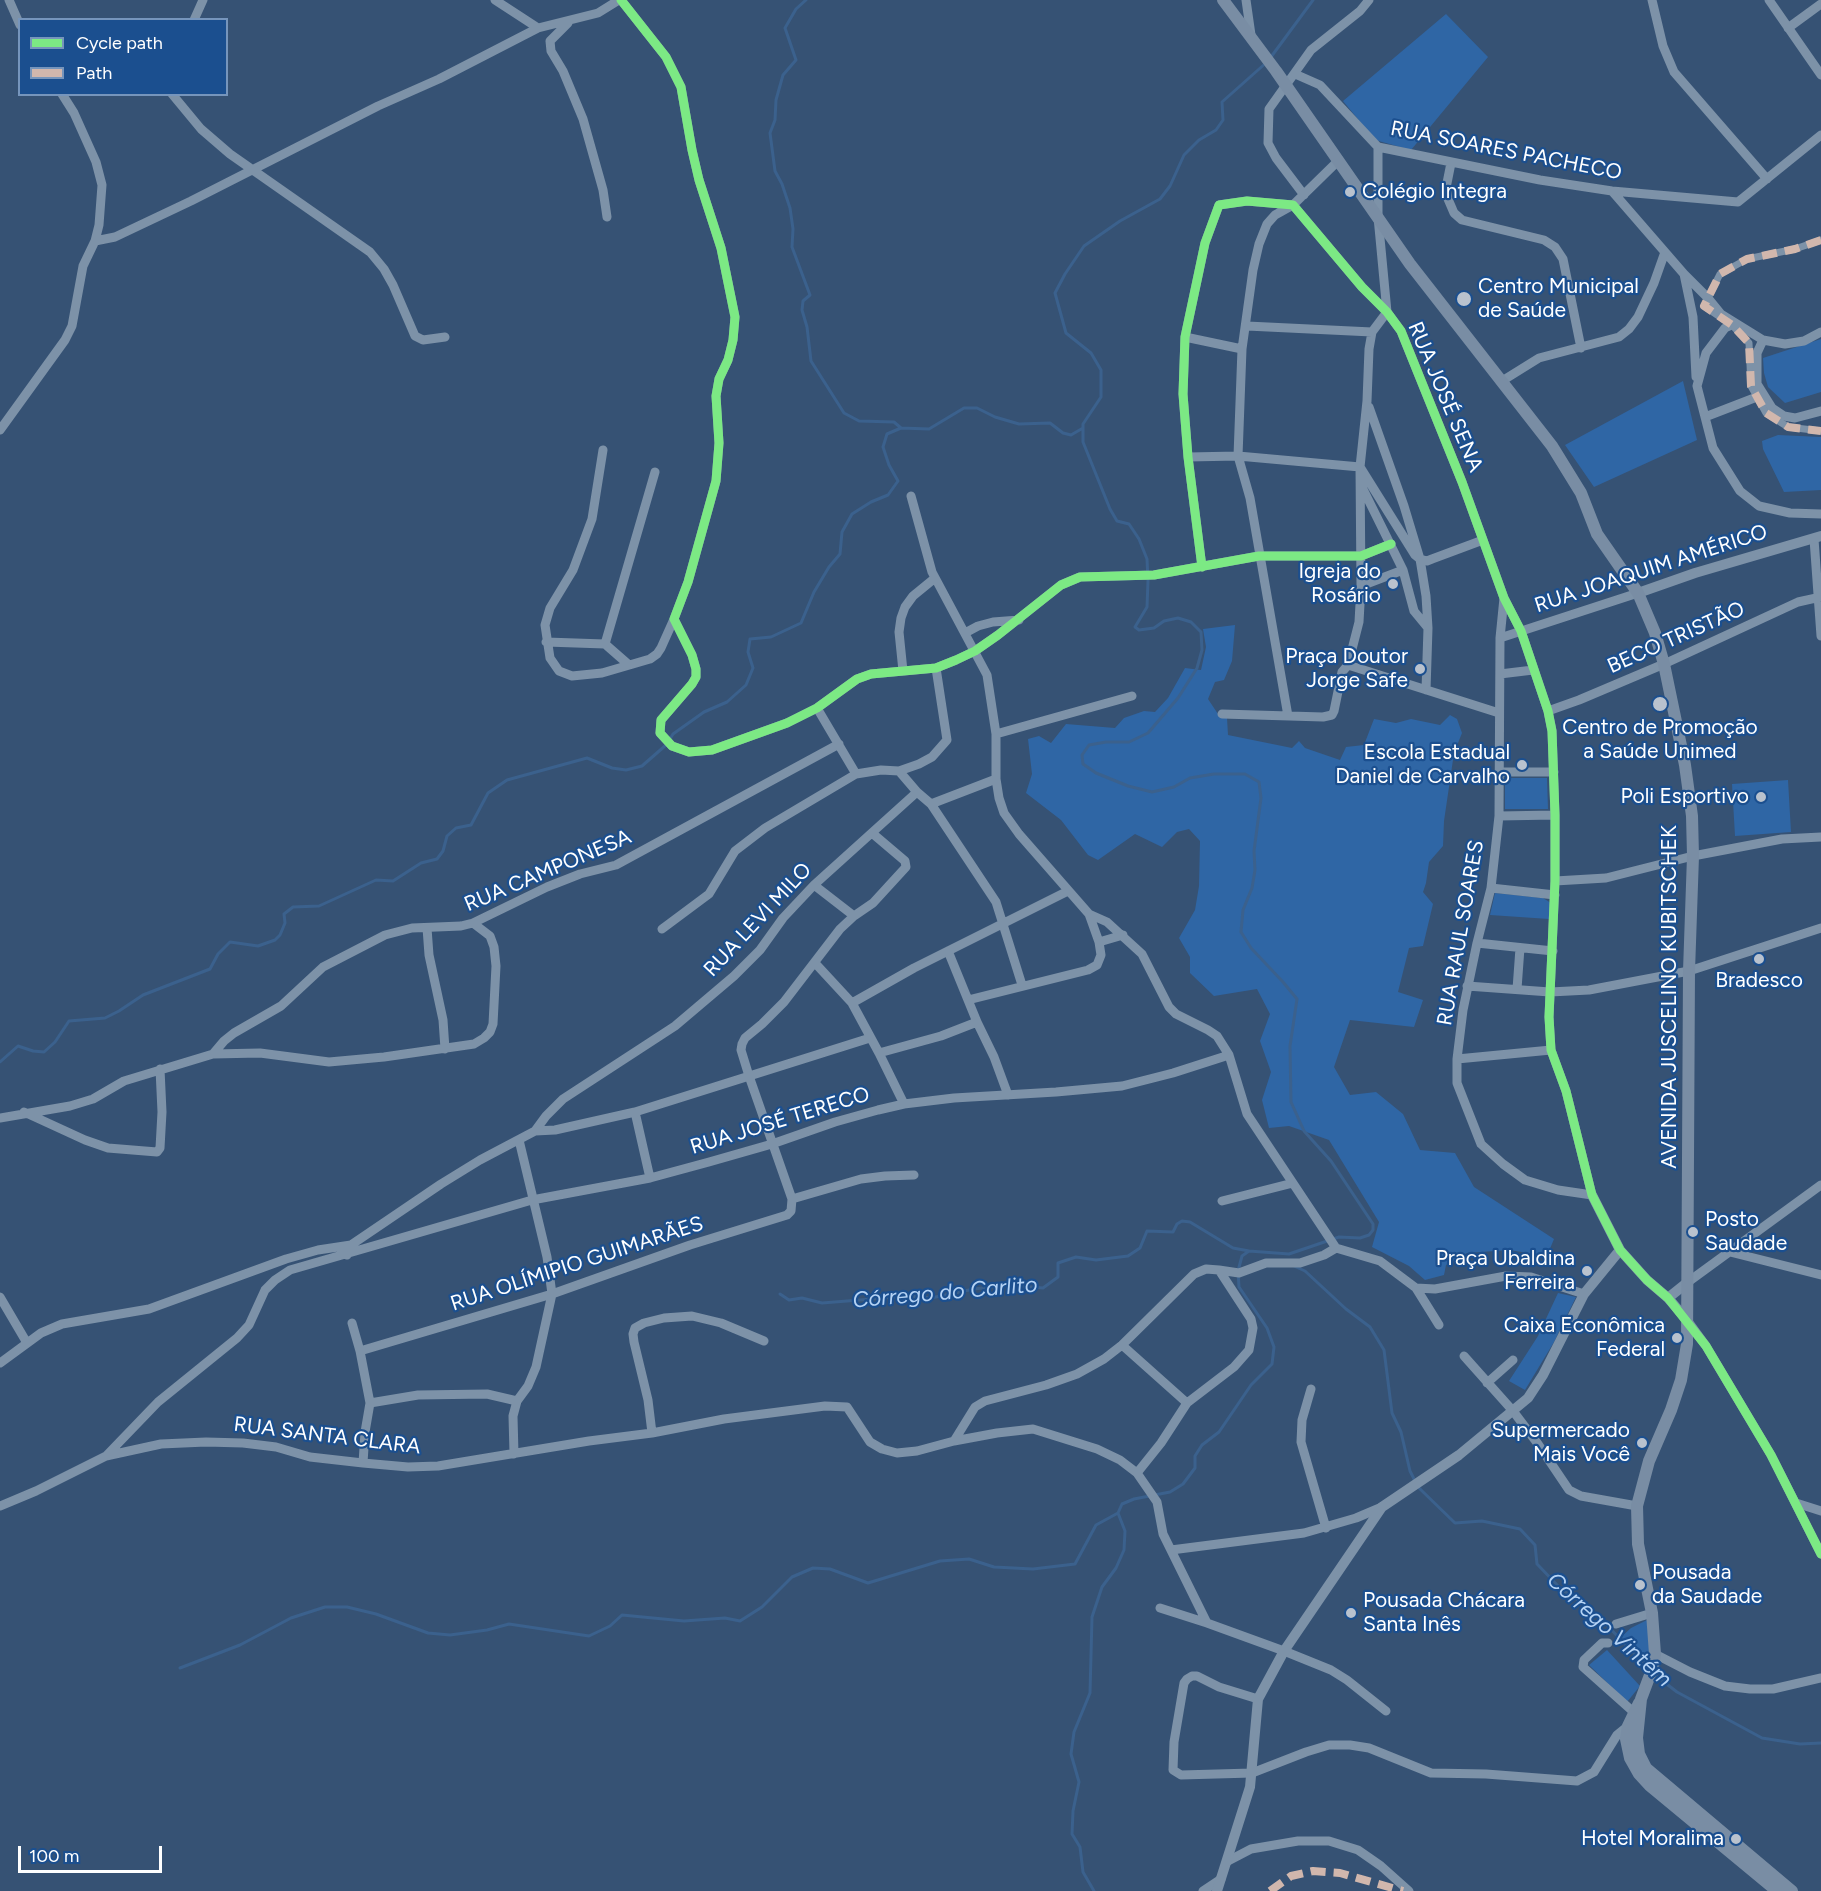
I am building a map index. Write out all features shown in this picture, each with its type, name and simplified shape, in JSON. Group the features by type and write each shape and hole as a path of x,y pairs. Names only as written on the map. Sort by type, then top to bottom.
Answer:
{"main road":[{"path":"1210,0 1226,4"},
{"name":"AVENIDA JUSCELINO KUBITSCHEK","path":"1226,4 1286,85 1410,264 1552,446 1581,493 1597,534 1638,593 1664,664 1685,765 1692,816 1687,1344 1681,1380 1649,1461 1637,1506 1638,1544 1652,1613 1655,1654 1653,1668 1637,1715 1637,1738 1639,1754 1647,1768 1792,1891"},
{"path":"1637,1715 1628,1726 1626,1739 1630,1758 1639,1774 1650,1786 1777,1891"}],"street":[{"path":"9,0 18,20"},
{"path":"195,18 203,0"},
{"path":"495,0 538,28"},
{"path":"95,241 114,237 253,171 378,105 439,79 538,28 598,13 620,0 666,57 681,87 699,180 721,248 735,317 733,340 728,360 719,379 716,396 719,443 716,481 688,582 674,619 657,654 650,659 602,672 572,676 559,671 550,658 545,625 550,608 573,570 592,519 603,450"},
{"path":"1226,4 1244,0 1254,42"},
{"path":"1304,195 1276,158 1268,143 1269,109 1319,42 1360,10 1369,0"},
{"path":"1652,0 1663,46 1674,72 1767,179 1821,135"},
{"path":"1769,0 1821,75"},
{"path":"1788,28 1821,4"},
{"path":"572,20 550,41 551,51 563,71 583,119 603,190 607,217"},
{"name":"RUA SOARES PACHECO","path":"1295,74 1320,85 1378,147 1540,180 1612,191 1738,202 1767,179"},
{"path":"0,430 65,340 72,326 83,266 95,241 102,208 102,185 96,162 87,139 63,96"},
{"path":"174,96 201,129 230,154 370,252 388,277 415,336 423,340 445,338"},
{"path":"1222,714 1288,717 1332,715 1342,672 1348,666 1359,622 1362,586 1360,467 1367,401 1369,349 1372,332 1387,312 1378,217 1378,147"},
{"path":"1288,717 1250,498 1238,456 1242,349 1258,244 1267,224 1275,215 1293,205 1339,160"},
{"path":"1451,163 1446,188 1448,199 1454,213 1462,220 1544,240 1555,247 1563,259 1581,348"},
{"path":"1612,191 1684,274 1749,343 1751,386 1759,396 1784,416 1795,418 1821,411"},
{"path":"1202,567 1188,458 1183,394 1185,338 1205,243 1220,205 1247,201 1293,205"},
{"name":"RUA JOSÉ SENA","path":"1293,205 1401,331 1462,482 1504,598 1521,631 1548,711 1552,731 1555,816 1555,895 1549,1017 1551,1050 1566,1091 1592,1195"},
{"path":"1708,298 1720,274 1747,259 1795,249 1821,240"},
{"path":"1502,381 1539,358 1619,337 1629,330 1638,317 1654,283 1665,252"},
{"path":"1684,274 1693,316 1697,386 1713,448 1740,491 1759,506 1790,513 1821,514"},
{"path":"1697,386 1706,353 1725,328 1733,324"},
{"path":"1733,324 1763,340 1785,344 1804,341 1821,332"},
{"path":"1247,326 1372,332"},
{"path":"1185,338 1242,349"},
{"path":"1763,340 1757,353 1756,370 1759,396 1766,413 1788,427 1821,431"},
{"path":"1705,417 1759,396"},
{"path":"1367,401 1420,559 1428,628 1426,690"},
{"path":"1188,458 1238,456 1360,467"},
{"path":"1360,467 1415,555 1420,559 1432,559 1483,540"},
{"path":"605,644 655,472"},
{"path":"1361,484 1403,570 1414,611 1428,628"},
{"path":"911,496 935,578 987,675 996,734 996,779 1004,813 1019,834 1089,914 1101,955 1097,965 1088,970 968,1000"},
{"path":"1817,538 1821,636"},
{"name":"RUA JOAQUIM AMÉRICO","path":"1500,638 1695,573 1817,538"},
{"path":"674,619 692,655 696,677 661,720 660,733 672,746 689,752 712,750 787,723 816,708 857,679 871,674 936,668 975,651 1019,620 1061,585 1080,577 1154,575 1259,556 1361,555 1391,544"},
{"path":"1362,586 1403,570"},
{"path":"903,671 900,618 913,596 935,578"},
{"name":"BECO TRISTÃO","path":"1548,711 1580,700 1664,664 1798,602 1820,597"},
{"name":"RUA RAUL SOARES","path":"1504,598 1500,638 1499,816 1491,888 1467,986 1457,1059 1457,1083 1481,1144 1503,1164 1525,1180 1558,1190 1592,1195"},
{"path":"965,633 993,622 1019,620"},
{"path":"546,642 605,644 629,665"},
{"path":"1348,666 1499,713"},
{"path":"662,929 709,894 728,861 744,843 800,806 856,774 881,770 899,771 919,765 932,757 947,740 936,668"},
{"path":"1500,674 1533,670"},
{"path":"996,734 1132,696"},
{"path":"816,708 856,774"},
{"name":"RUA CAMPONESA","path":"213,1054 229,1036 281,1006 323,967 391,933 412,928 461,926 472,923 580,873 616,865 839,744"},
{"path":"899,771 931,804 996,902 1022,985"},
{"path":"1500,772 1554,772"},
{"path":"931,804 996,779"},
{"name":"RUA LEVI MILO","path":"535,1131 563,1099 675,1026 734,976 760,950 783,918 814,885 917,792"},
{"path":"1499,816 1555,816"},
{"path":"872,832 905,861 906,867 873,903 840,929 784,1002 745,1038 741,1050 792,1199 861,1179 914,1175"},
{"path":"1555,881 1606,878 1693,856 1782,839 1821,837"},
{"path":"814,885 854,916"},
{"path":"1491,888 1555,895"},
{"path":"852,1003 1003,922 1068,891"},
{"path":"1089,914 1107,922 1142,954 1169,1007 1176,1014 1217,1036 1229,1055 1248,1114 1258,1132 1333,1244 1380,1261 1416,1288 1439,1325"},
{"path":"0,1118 24,1112 70,1106 93,1099 124,1081 213,1054 260,1053 329,1062 445,1050 474,1044 490,1032 493,1024 496,990 494,947 490,936 472,923"},
{"path":"427,928 429,955 443,1020 445,1050"},
{"path":"1467,986 1550,992 1589,990 1689,971 1821,928"},
{"path":"1099,942 1123,935"},
{"path":"1477,943 1553,951"},
{"path":"1518,989 1520,948"},
{"path":"948,951 1008,1095"},
{"path":"815,963 852,1003 904,1104"},
{"path":"879,1053 941,1036 977,1022"},
{"path":"0,1506 106,1456 158,1402 237,1338 249,1325 266,1290 275,1280 290,1270 349,1250 480,1160 535,1131 555,1130 635,1112 870,1038"},
{"path":"1457,1059 1551,1050"},
{"name":"RUA JOSÉ TERECO","path":"349,1250 532,1200 650,1178 772,1144 835,1122 904,1104 954,1098 1122,1086 1229,1055"},
{"path":"24,1112 108,1148 157,1152 160,1148 160,1069"},
{"path":"635,1112 650,1178"},
{"path":"514,1454 513,1416 517,1401 528,1386 536,1367 552,1294 547,1257 519,1140"},
{"path":"1222,1201 1293,1183"},
{"path":"1668,1298 1821,1185"},
{"path":"1592,1195 1620,1251 1647,1280 1668,1298 1706,1346 1771,1455 1821,1554"},
{"name":"RUA OLÍMIPIO GUIMARÃES","path":"360,1351 552,1294 690,1245 787,1215 793,1207 792,1199"},
{"path":"954,1441 968,1416 975,1407 985,1401 1046,1385 1077,1374 1104,1359 1122,1345 1194,1274 1206,1269 1237,1273 1266,1263 1300,1263 1324,1255 1333,1244"},
{"path":"0,1363 40,1333 62,1324 149,1309 286,1259 318,1251 349,1250"},
{"path":"1171,1550 1304,1533 1326,1528 1382,1508 1465,1450 1528,1398 1543,1375 1584,1294 1620,1251"},
{"path":"1730,1252 1821,1275"},
{"path":"1137,1473 1161,1443 1187,1402 1234,1368 1249,1350 1253,1328 1251,1319 1218,1270"},
{"path":"1416,1288 1435,1289 1514,1276 1531,1277 1584,1294"},
{"path":"0,1297 27,1343"},
{"path":"652,1433 648,1400 634,1342 635,1328 664,1318 692,1316 722,1323 764,1341"},
{"path":"352,1323 370,1403 363,1463"},
{"path":"1122,1345 1187,1402"},
{"path":"1464,1356 1513,1411 1569,1490 1581,1496 1637,1506"},
{"path":"1487,1383 1513,1360"},
{"path":"1311,1389 1302,1420 1301,1442 1326,1528"},
{"path":"370,1403 418,1395 487,1394 517,1401"},
{"name":"RUA SANTA CLARA","path":"106,1456 161,1443 243,1443 276,1447 310,1457 408,1467 438,1466 652,1433 724,1419 843,1406 851,1411 870,1442 882,1449 897,1453 954,1441 1033,1429 1097,1449 1120,1460 1137,1473 1157,1502 1163,1534 1207,1623"},
{"path":"1796,1503 1821,1511"},
{"path":"1217,1891 1245,1804 1252,1773 1258,1699 1284,1651 1382,1508"},
{"path":"1160,1608 1207,1623 1331,1670 1386,1711"},
{"path":"1616,1624 1652,1613"},
{"path":"1608,1643 1602,1643 1584,1660 1583,1667 1637,1715"},
{"path":"1655,1654 1690,1672 1725,1686 1773,1689 1821,1678"},
{"path":"1258,1699 1219,1687 1197,1676 1187,1679 1184,1683 1173,1770 1181,1775 1252,1773 1329,1745 1350,1745 1369,1748 1431,1773 1486,1774 1577,1781 1594,1772 1617,1735 1628,1726"},
{"path":"1228,1861 1251,1849 1298,1841 1329,1841 1358,1850 1410,1891"},
{"path":"1203,1891 1221,1880"}],"shaded area":[{"path":"1446,14 1488,57 1411,150 1375,140 1343,101"},
{"path":"1821,339 1821,392 1785,403 1768,387 1763,358"},
{"path":"1683,381 1697,440 1594,487 1565,445"},
{"path":"1778,435 1821,437 1821,490 1784,492 1763,449 1762,441"},
{"path":"1235,625 1232,661 1224,680 1215,682 1208,699 1220,717 1227,718 1228,735 1292,748 1299,741 1305,748 1340,760 1346,747 1364,745 1374,719 1396,723 1411,719 1440,725 1450,715 1457,719 1462,733 1454,753 1444,821 1443,846 1429,862 1423,892 1433,904 1423,946 1409,948 1398,992 1423,1000 1414,1027 1350,1020 1334,1067 1350,1095 1376,1092 1403,1114 1420,1150 1455,1153 1474,1187 1554,1239 1547,1256 1509,1250 1467,1253 1446,1265 1444,1275 1425,1280 1409,1266 1372,1247 1379,1222 1329,1140 1289,1126 1269,1128 1262,1100 1271,1072 1260,1041 1270,1014 1257,989 1214,996 1190,973 1190,957 1179,938 1195,910 1199,886 1200,841 1189,829 1177,832 1162,847 1135,834 1098,860 1088,855 1061,820 1026,793 1032,774 1028,739 1039,736 1051,743 1066,724 1115,728 1124,718 1144,711 1155,712 1168,698 1185,668 1201,670 1206,647 1203,629"},
{"path":"1505,778 1547,778 1548,809 1505,809"},
{"name":"Poli Esportivo","path":"1788,780 1791,832 1735,836 1732,784"},
{"path":"1495,893 1543,898 1551,903 1549,919 1490,915"},
{"path":"1558,1293 1576,1297 1554,1342 1525,1390 1509,1381 1538,1336"},
{"path":"1647,1620 1650,1652 1648,1666 1621,1637 1631,1628"},
{"path":"1607,1650 1640,1686 1627,1702 1589,1665"}],"waterway":[{"path":"806,0 796,9 785,28 796,60 783,75 776,100 775,120 770,133 775,171 790,208 793,229 792,247 810,295 803,301 802,310 807,327 811,361 844,413 859,421 894,422 901,428"},
{"path":"1271,57 1313,0"},
{"path":"1094,1891 1083,1872 1080,1847 1072,1834 1073,1811 1079,1782 1071,1754 1074,1732 1090,1693 1092,1617 1102,1587 1116,1568 1124,1550 1125,1531 1118,1513 1122,1504 1134,1499 1170,1492 1183,1484 1195,1468 1195,1456 1202,1445 1219,1432 1251,1385 1272,1364 1274,1347 1267,1328 1239,1287 1238,1271 1242,1256 1249,1251 1289,1254 1339,1237 1360,1238 1369,1235 1373,1230 1373,1224 1331,1161 1304,1131 1291,1102 1290,1046 1297,999 1251,948 1241,932 1243,910 1252,888 1255,870 1254,851 1261,798 1259,782 1245,774 1214,774 1190,778 1174,787 1152,792 1128,786 1096,773 1083,764 1082,755 1089,745 1129,742 1148,733 1178,698 1197,668 1202,650 1201,632 1191,622 1178,618 1164,621 1154,628 1139,630 1135,627 1147,607 1147,559 1139,539 1129,524 1117,521 1110,509 1083,442 1083,424 1101,397 1101,370 1091,353 1066,333 1055,293 1084,246 1120,221 1160,199 1170,186 1184,155 1199,140 1216,130 1223,120 1222,102 1267,62"},
{"path":"670,739 673,734 704,712 727,702 746,685 753,668 748,652 750,639 771,637 801,623 814,592 840,554 842,532 852,514 888,495 898,481 883,447 887,434 901,428 929,429 964,408 977,408 995,417 1019,424 1050,423 1063,433 1071,435 1083,428"},
{"path":"0,1062 18,1046 44,1052 55,1042 69,1021 105,1018 143,995 210,969 218,954 230,942 258,946 275,940 285,923 284,914 293,907 319,906 376,880 393,881 421,863 437,859 443,851 447,836 456,828 471,825 488,793 507,780 587,758 612,768 626,770 642,766 666,745"},
{"name":"Córrego do Carlito","path":"780,1294 789,1300 802,1298 822,1303 910,1296 931,1298 1008,1285 1043,1288 1058,1277 1058,1263 1076,1257 1096,1260 1128,1256 1140,1248 1147,1231 1173,1232 1177,1224 1182,1221 1190,1222 1233,1248 1249,1251"},
{"name":"Córrego Vintém","path":"1294,1266 1305,1271 1346,1309 1370,1327 1384,1350 1392,1413 1401,1432 1410,1471 1415,1481"},
{"name":"Córrego Vintém","path":"1418,1487 1455,1523 1482,1521 1520,1529 1535,1545 1537,1564 1561,1589 1601,1619 1648,1668"},
{"path":"180,1668 240,1645 291,1618 325,1607 347,1607 376,1614 428,1633 450,1635 487,1630 509,1624 589,1636 610,1626 622,1615 684,1621 725,1618 740,1621 762,1607 792,1577 813,1568 830,1569 868,1583 940,1561 969,1559 994,1567 1033,1569 1075,1564 1096,1525 1118,1513"},
{"name":"Córrego Vintém","path":"1655,1675 1677,1692 1762,1738 1800,1744 1821,1743"}],"marked path":[{"path":"1821,240 1795,249 1747,259 1720,274 1704,306 1732,325 1749,343 1751,386 1766,413 1788,427 1821,431"},
{"path":"1270,1891 1291,1876 1313,1871 1340,1873 1403,1891"}],"cycle path":[{"path":"621,0 666,57 681,87 699,180 721,248 735,317 733,340 728,360 719,379 716,396 719,443 716,481 688,582 674,619 692,655 696,677 661,720 660,733 672,746 689,752 712,750 787,723 817,708 857,679 871,674 936,668 956,660 975,651 998,635 1061,585 1080,577 1154,575 1259,556 1361,556 1391,544"},
{"path":"1202,567 1188,457 1183,394 1185,337 1205,243 1219,205 1247,201 1293,205 1401,331 1462,482 1504,598 1521,631 1548,711 1552,731 1555,815 1555,881 1549,1017 1551,1050 1566,1091 1592,1195 1620,1250 1647,1280 1668,1298 1706,1346 1771,1455 1821,1554"}],"place":[{"name":"Colégio Integra","path":"1350,192"},
{"name":"Centro Municipal de Saúde","path":"1464,299"},
{"name":"Igreja do Rosário","path":"1393,584"},
{"name":"Praça Doutor Jorge Safe","path":"1420,669"},
{"name":"Centro de Promoção a Saúde Unimed","path":"1660,704"},
{"name":"Escola Estadual Daniel de Carvalho","path":"1522,765"},
{"name":"Poli Esportivo","path":"1761,797"},
{"name":"Bradesco","path":"1759,959"},
{"name":"Posto Saudade","path":"1693,1232"},
{"name":"Praça Ubaldina Ferreira","path":"1587,1271"},
{"name":"Caixa Econômica Federal","path":"1677,1338"},
{"name":"Supermercado Mais Você","path":"1642,1443"},
{"name":"Pousada da Saudade","path":"1640,1585"},
{"name":"Pousada Chácara Santa Inês","path":"1351,1613"},
{"name":"Hotel Moralima","path":"1736,1839"}]}
